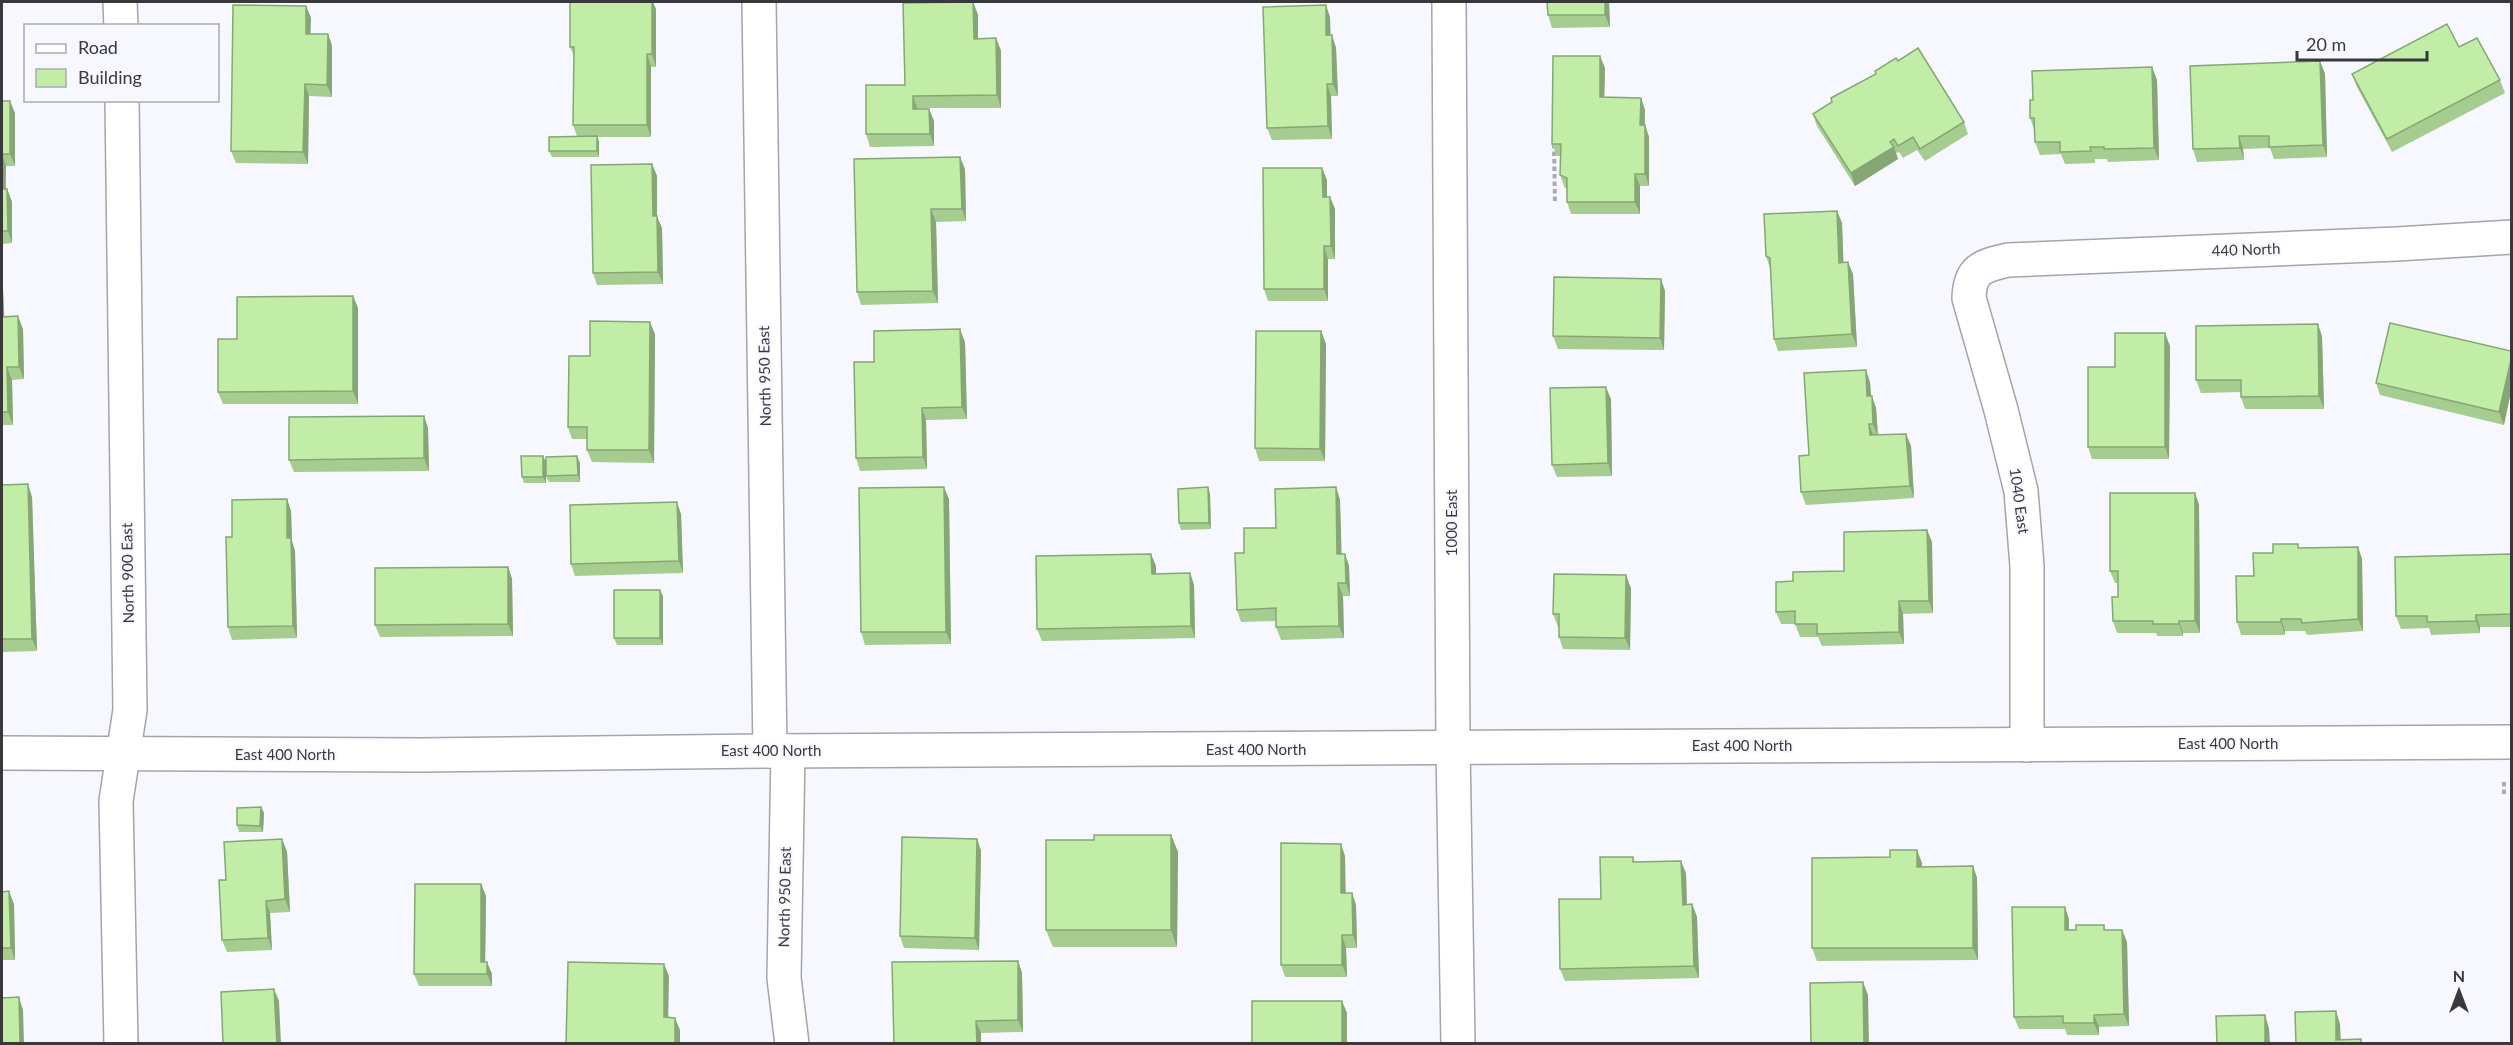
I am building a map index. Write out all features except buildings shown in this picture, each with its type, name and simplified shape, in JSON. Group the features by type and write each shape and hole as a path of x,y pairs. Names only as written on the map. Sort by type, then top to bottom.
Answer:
{"street":[{"path":"120,2 121,24"},
{"name":"North 950 East","path":"759,2 784,978 792,1044"},
{"name":"1000 East","path":"1449,2 1453,747 1458,1044"},
{"name":"North 900 East","path":"121,1044 116,801 130,710 122,102"},
{"name":"440 North","path":"1982,267 2007,260 2511,237"},
{"name":"1040 East","path":"1982,267 1969,282 1969,298 2021,491 2027,566 2027,745"},
{"name":"East 400 North","path":"2,753 422,755 2511,742"}],"path":[{"path":"1554,132 1555,204"}]}
